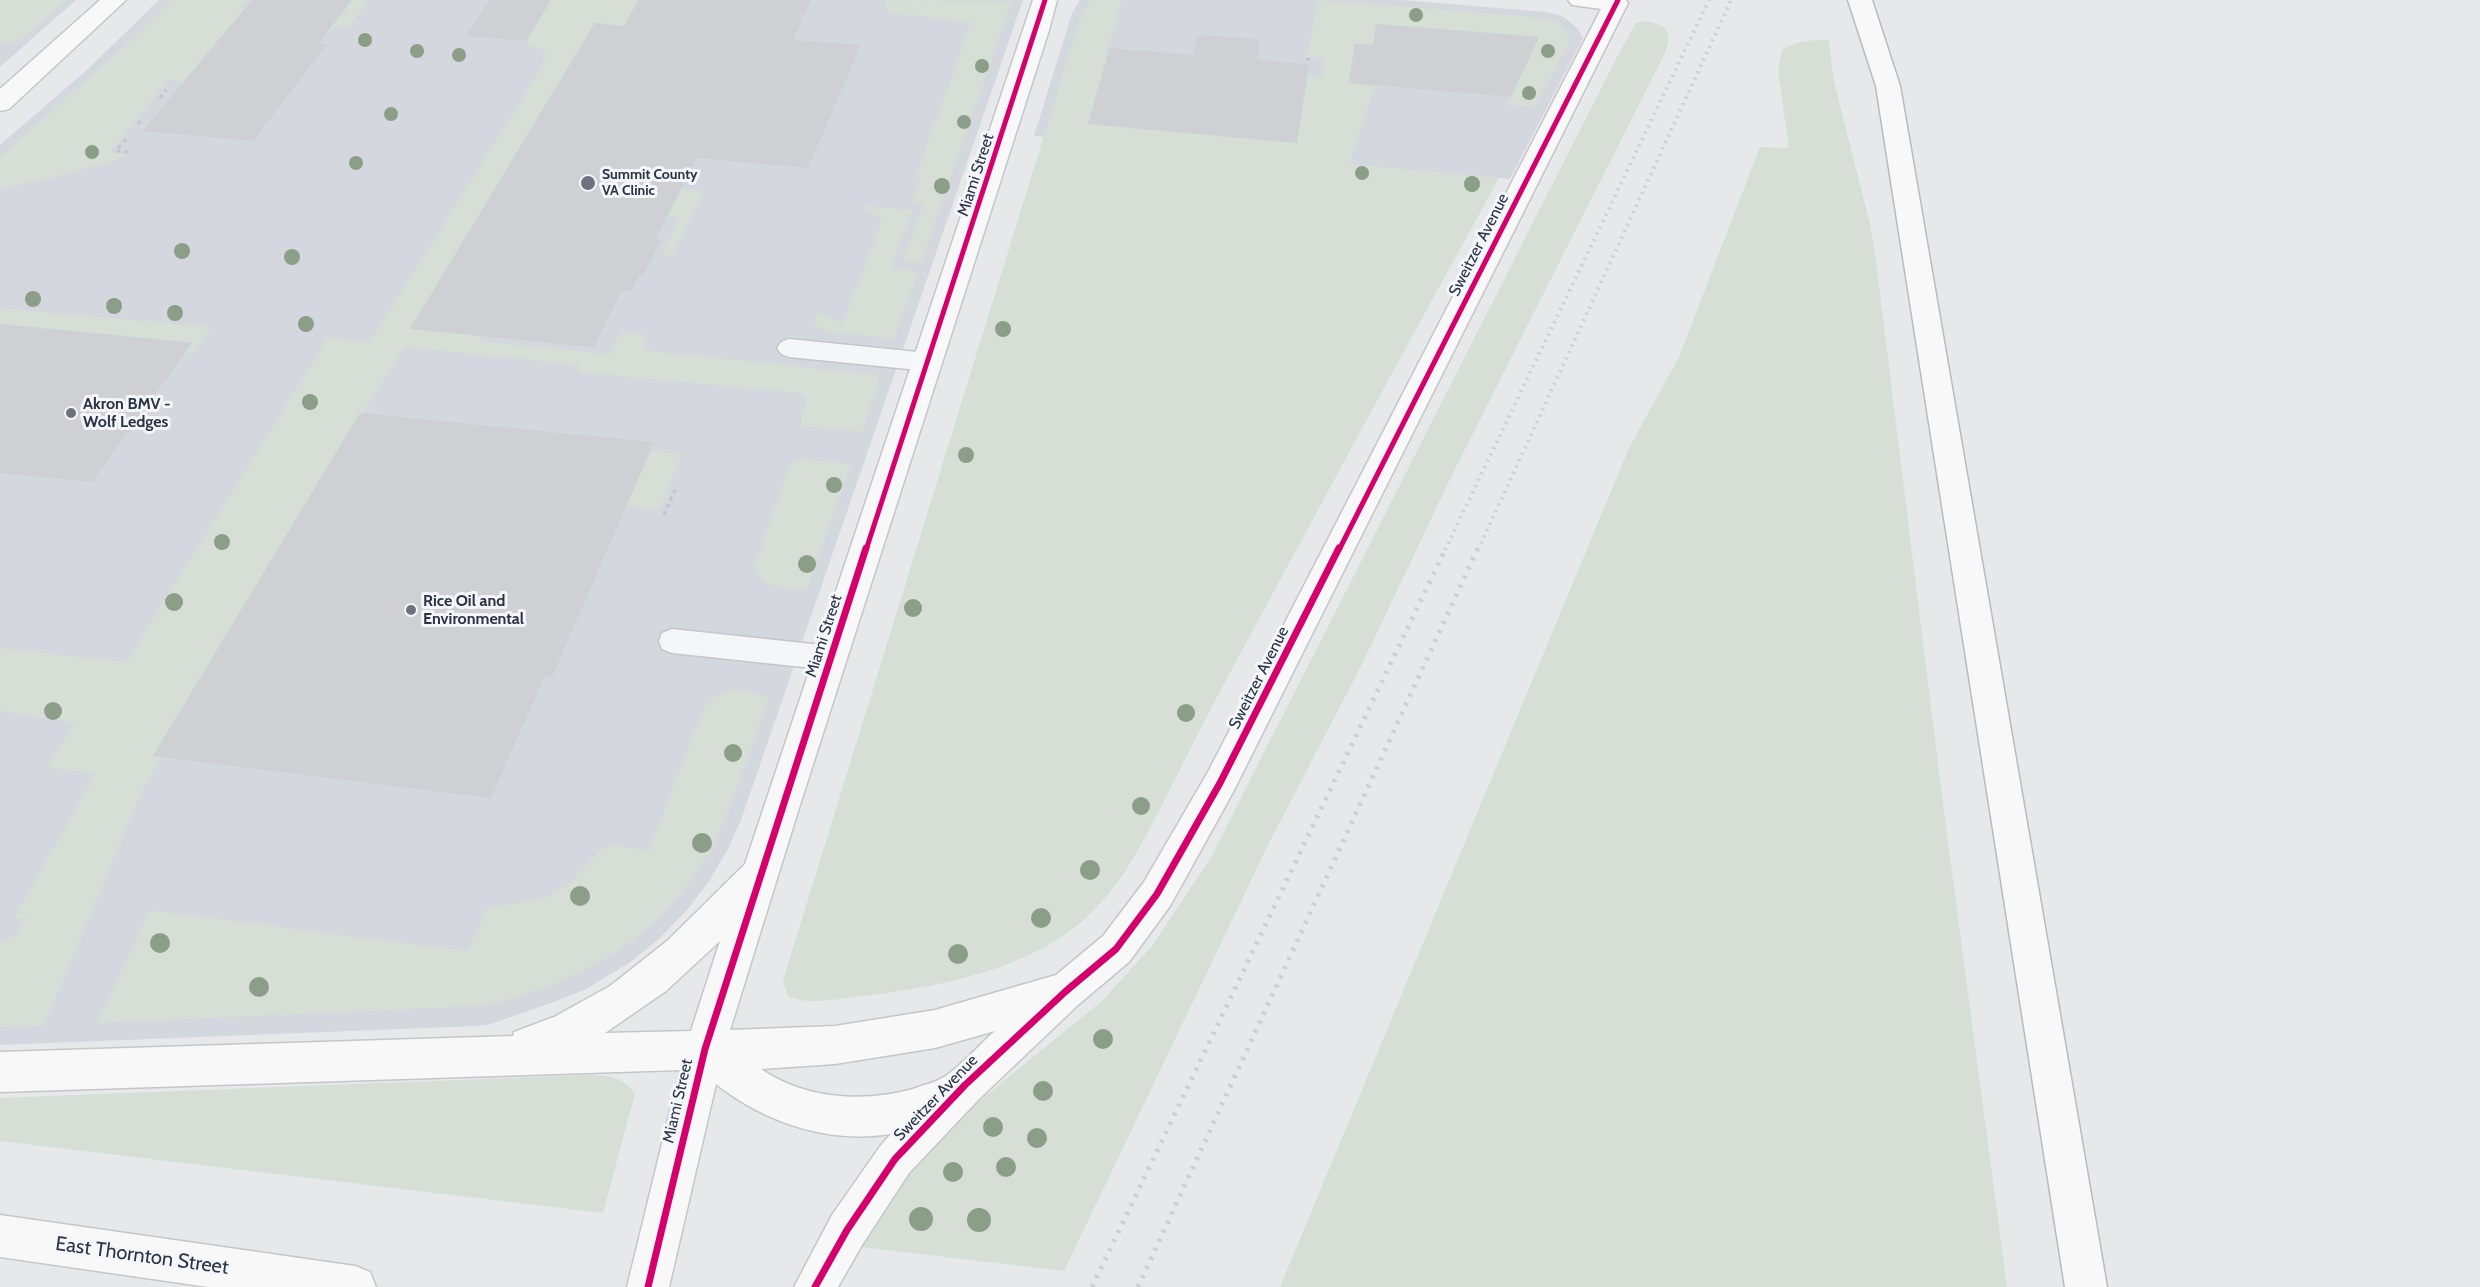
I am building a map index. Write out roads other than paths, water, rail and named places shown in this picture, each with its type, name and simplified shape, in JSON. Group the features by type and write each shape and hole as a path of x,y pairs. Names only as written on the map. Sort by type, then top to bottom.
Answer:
{"main road":[{"path":"0,103 114,0"},
{"name":"Miami Street","path":"648,1287 705,1049 1045,0"},
{"name":"Sweitzer Avenue","path":"815,1287 847,1230 895,1159 965,1086 1066,991 1116,949 1150,903 1220,783 1616,3 1580,0"},
{"path":"1860,0 1888,86 2086,1287"},
{"path":"0,1072 490,1056 555,1038 599,1016 648,981 716,921 762,868"},
{"name":"Sweitzer Avenue","path":"490,1056 835,1045 924,1031 1066,991"},
{"path":"705,1049 752,1086 800,1110 849,1118 899,1114 930,1104 965,1086"},
{"name":"East Thornton Street","path":"0,1236 356,1287"}],"lane":[{"path":"789,348 928,362"},
{"path":"672,641 831,658"}],"railway":[{"path":"1445,550 1709,0"},
{"path":"1478,550 1731,0"},
{"path":"1092,1287 1446,548"},
{"path":"1138,1287 1478,548"}],"place":[{"name":"Summit County VA Clinic","path":"588,183"},
{"name":"Akron BMV - Wolf Ledges","path":"71,413"},
{"name":"Rice Oil and Environmental","path":"411,610"}]}
